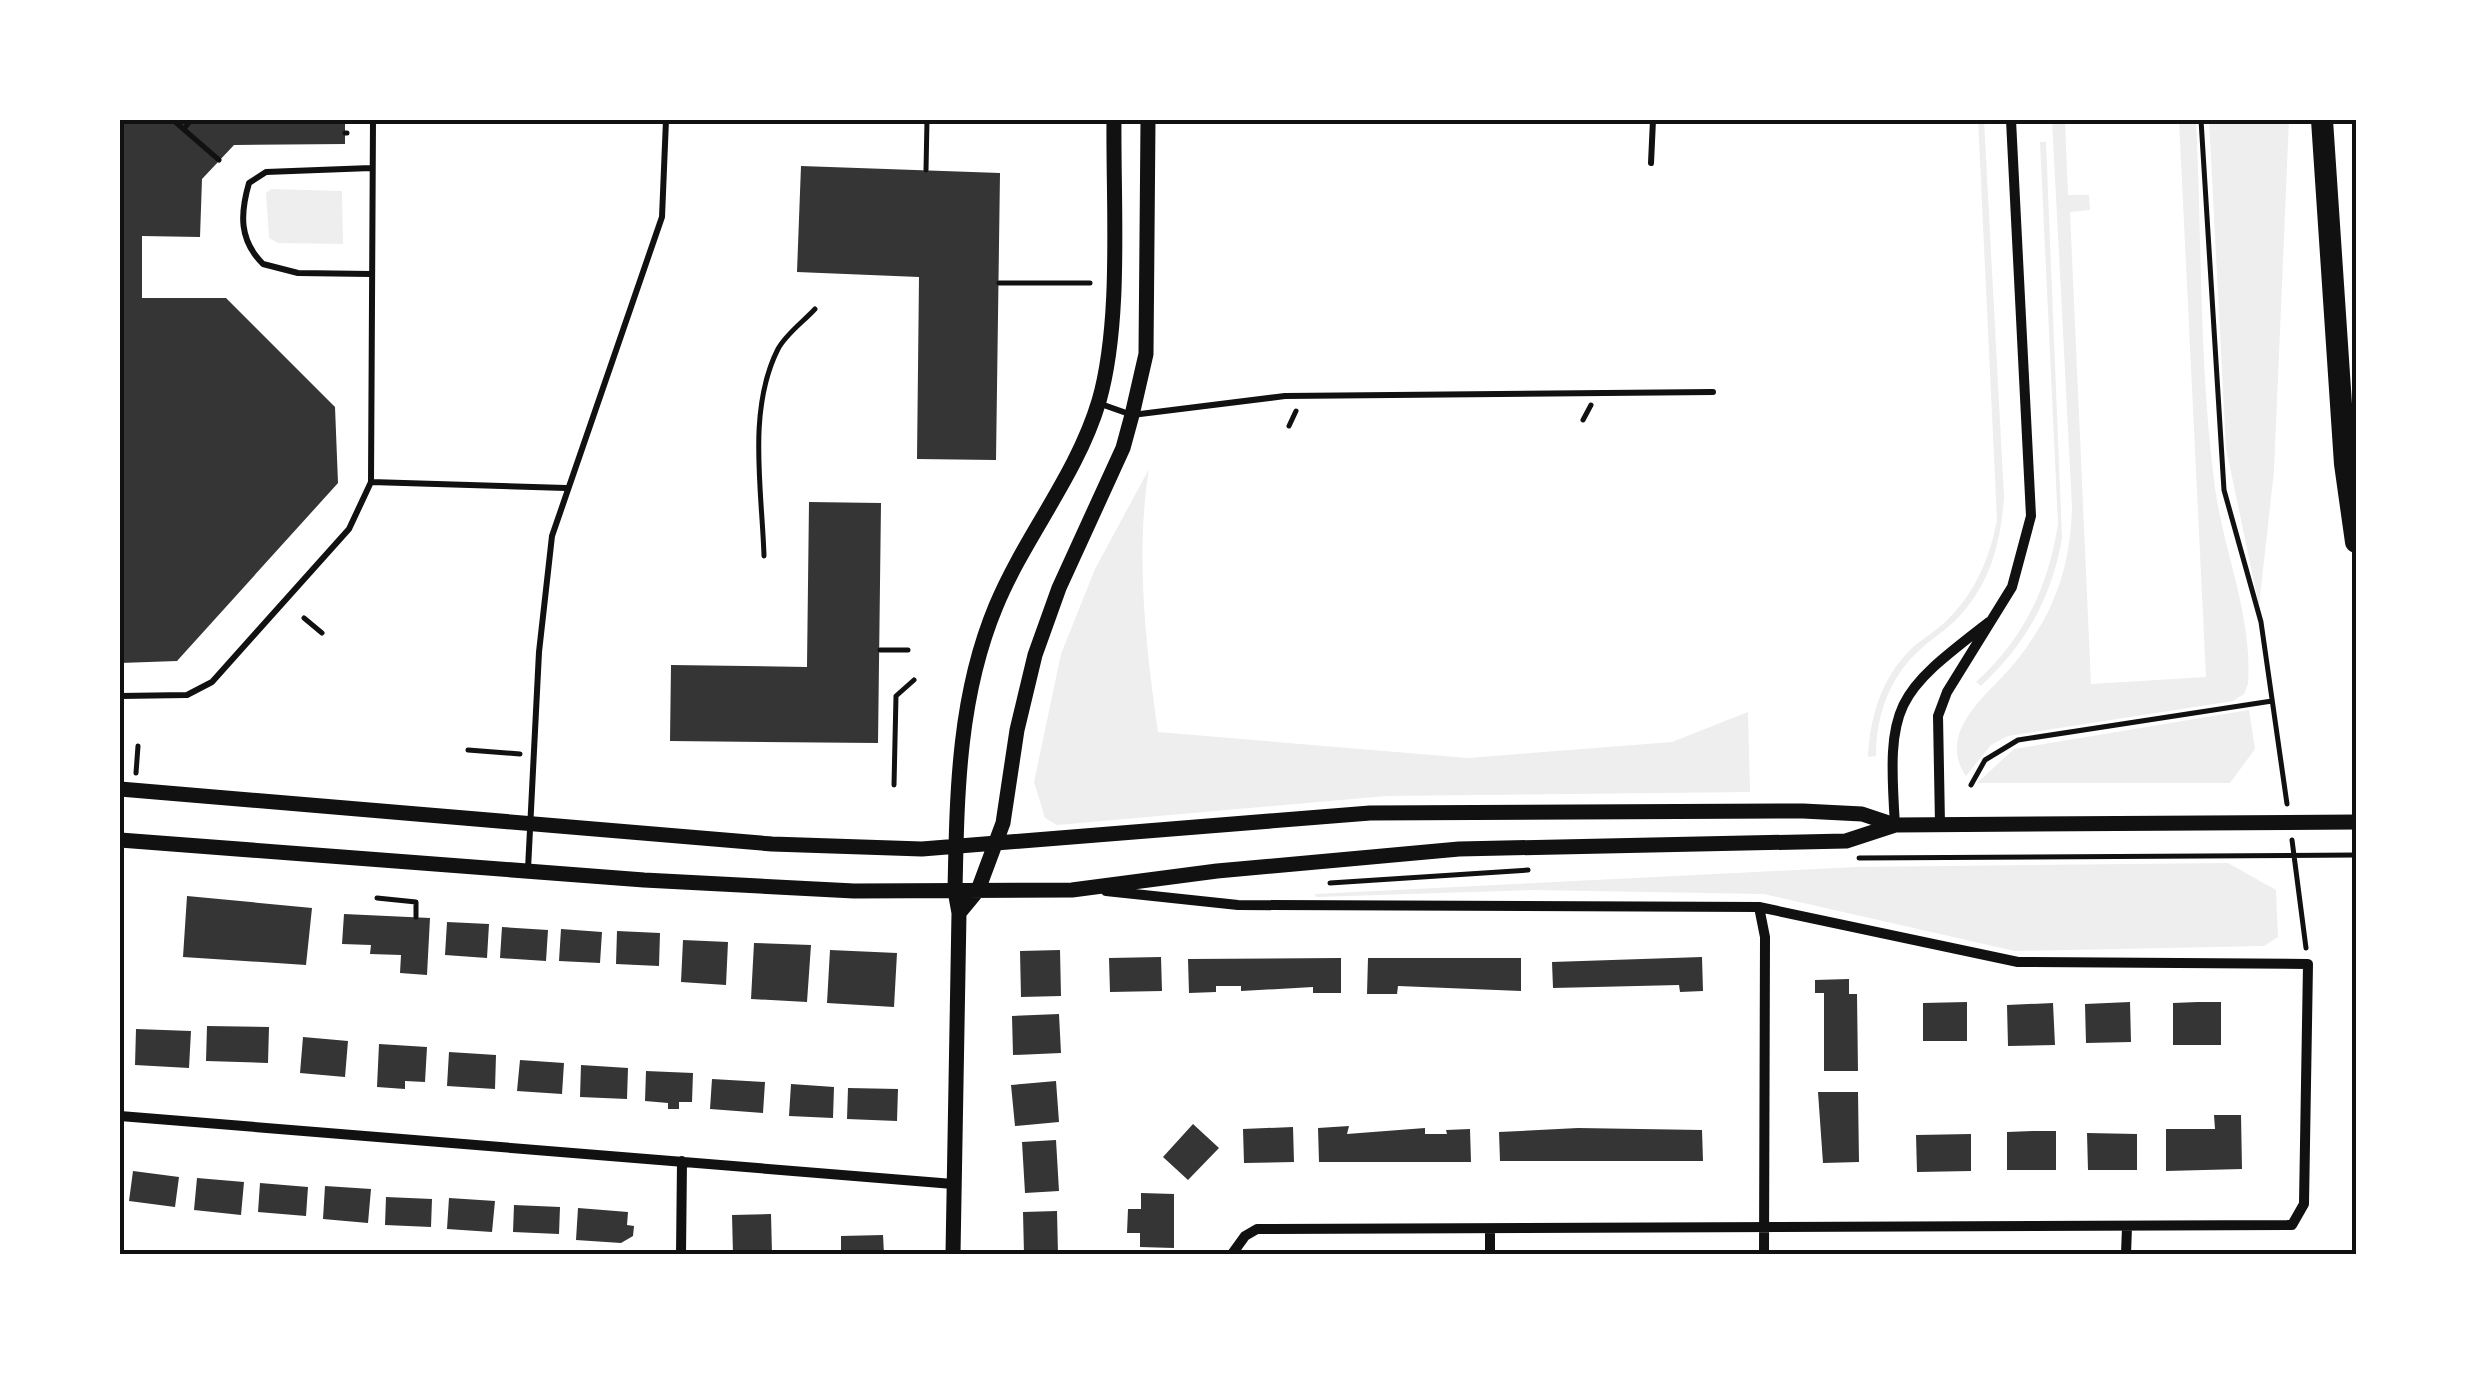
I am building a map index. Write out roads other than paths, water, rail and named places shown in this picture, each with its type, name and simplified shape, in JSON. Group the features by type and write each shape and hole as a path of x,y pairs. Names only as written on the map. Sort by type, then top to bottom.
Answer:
{"highway":[{"path":"2322,120 2344,464 2356,542"}],"street":[{"path":"953,1254 959,912 954,890 962,722 996,604 1061,485 1098,403 1106,372 1112,282 1114,120"},
{"path":"959,912 978,890 995,846 1035,655 1059,588 1123,448 1132,415 1146,354 1148,120"},
{"path":"1940,824 1938,716 1947,692 1998,615 2024,555 2031,516 2011,120"},
{"path":"1895,826 1892,746 1902,704 1934,662 1998,615"},
{"path":"120,790 772,844 956,848 1370,813 1804,811 1862,814 1895,826"},
{"path":"1072,890 1217,871 1459,849 1846,842 1895,826 1940,824 2356,822"},
{"path":"120,840 835,890 1072,890 1238,905 1759,907 2018,962 2308,964 2304,1204 2292,1225 1258,1229 1245,1236 1232,1254"},
{"path":"1759,907 1765,938 1764,1254"},
{"path":"120,1116 954,1184"},
{"path":"681,1254 682,1160"},
{"path":"2126,1227 2126,1254"},
{"path":"1490,1231 1490,1254"}],"lane":[{"path":"120,696 187,695 212,682 350,529 371,482 373,120"},
{"path":"528,870 552,536 662,216 666,120"},
{"path":"1651,163 1653,120"},
{"path":"371,168 266,172 249,183 242,207 243,233 263,264 298,273 371,274"},
{"path":"1098,403 1132,415 1285,396 1713,392"},
{"path":"371,482 566,488"}]}
